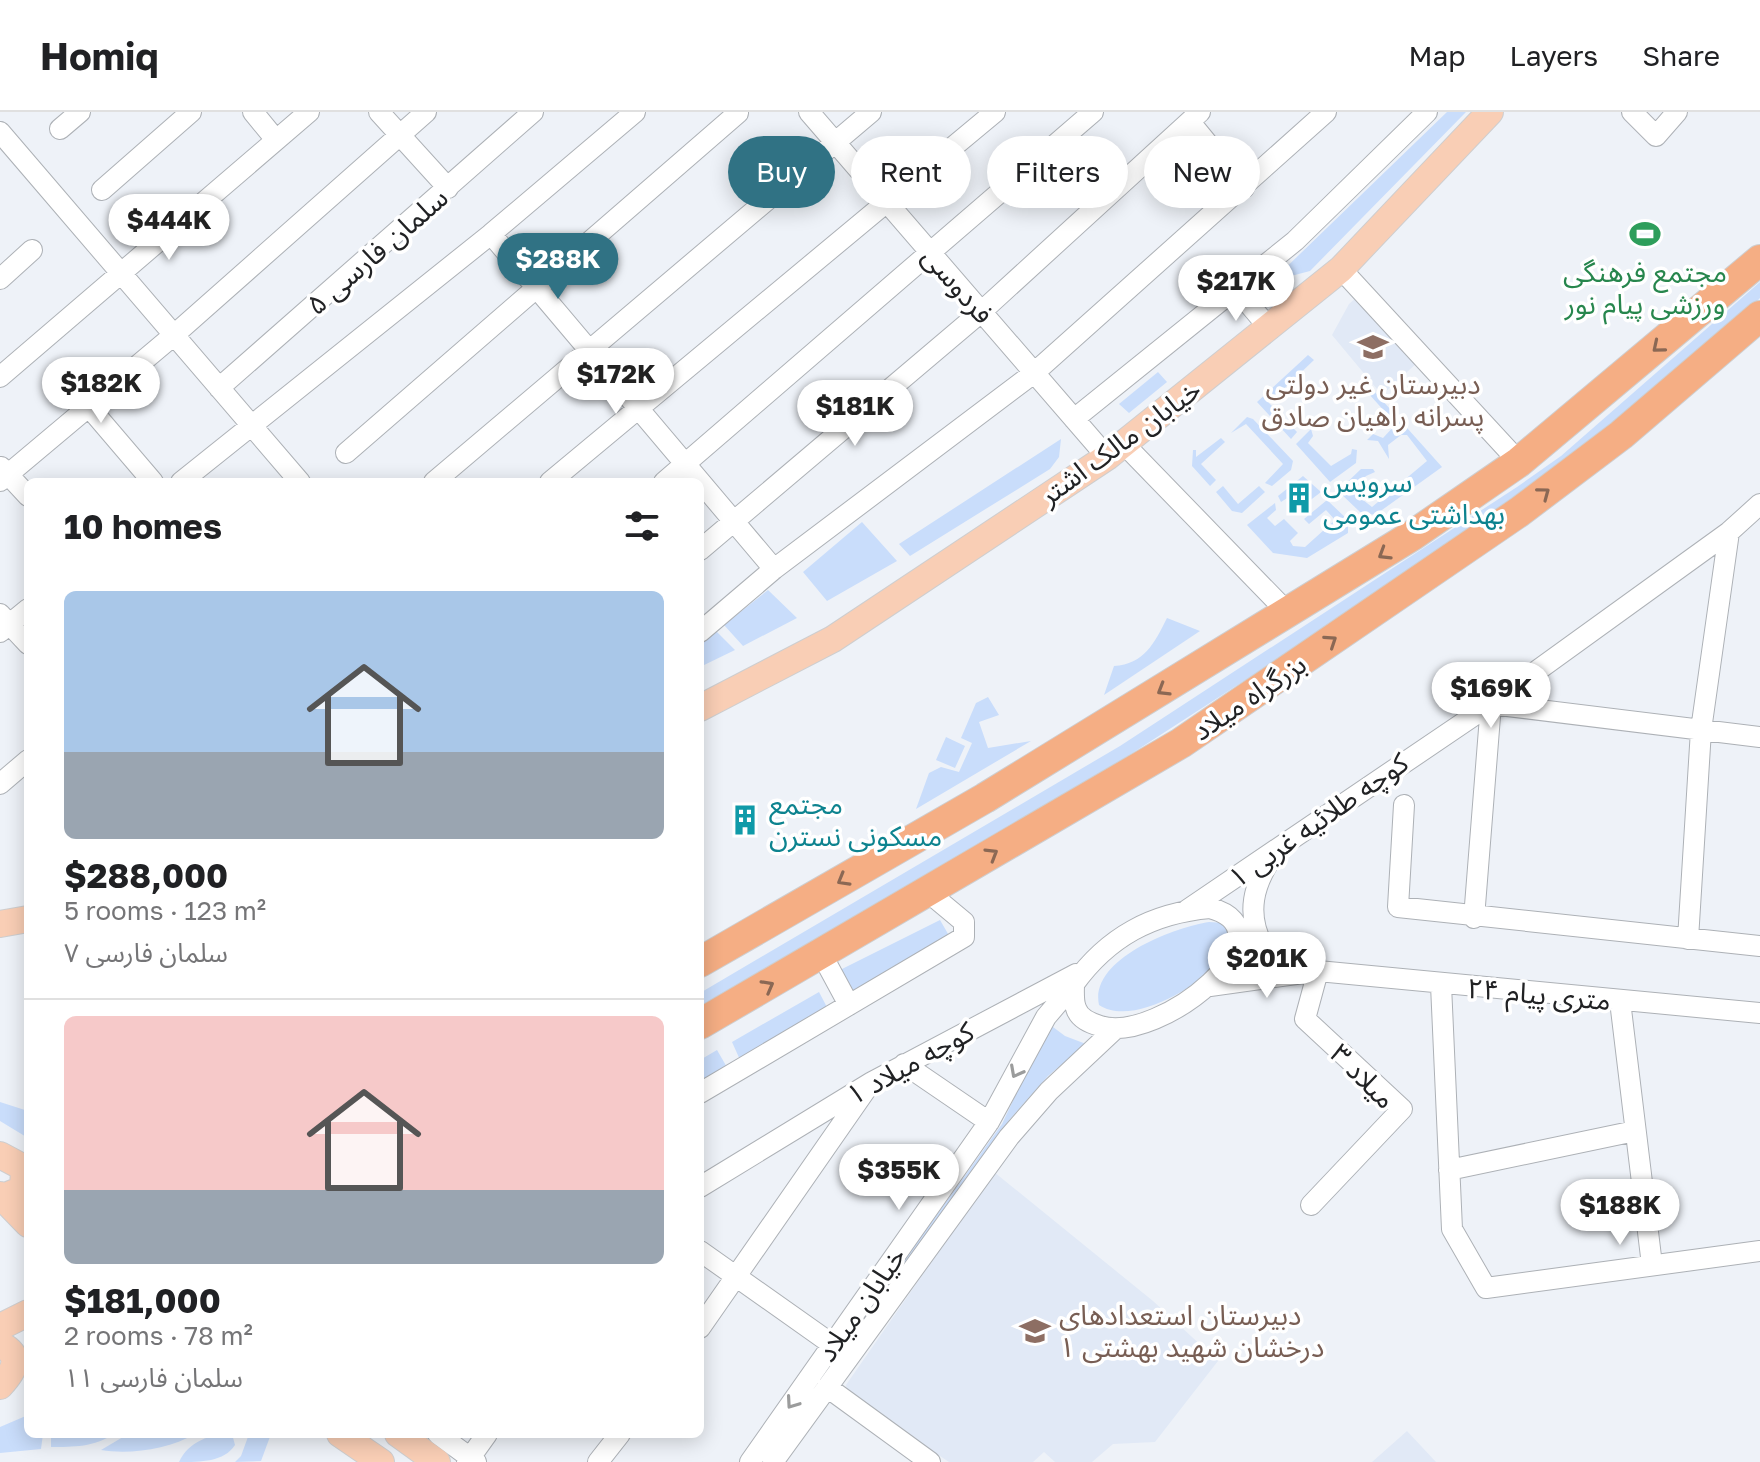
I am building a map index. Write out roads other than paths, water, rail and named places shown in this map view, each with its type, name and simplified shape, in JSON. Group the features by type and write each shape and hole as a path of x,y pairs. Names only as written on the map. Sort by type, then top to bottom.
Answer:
{"highway":[{"name":"بزرگراه میلاد","path":"704,960 985,798 1289,614 1519,462 1760,260"},
{"name":"بزرگراه میلاد","path":"704,1022 1181,743 1519,512 1621,435 1760,316"}],"main road":[{"name":"خیابان مالک اشتر","path":"704,706 833,639 1116,451 1341,269 1490,112"},
{"path":"0,904 24,904"},
{"path":"0,924 24,920"},
{"path":"0,1155 24,1168"},
{"path":"24,1182 23,1189 1,1196 24,1220"},
{"path":"0,1327 24,1315"},
{"path":"0,1344 13,1352 16,1360 12,1372 0,1388"},
{"path":"0,1388 24,1383"},
{"path":"346,1438 381,1462"},
{"path":"404,1438 437,1462"}],"street":[{"path":"60,129 80,112"},
{"path":"102,190 191,112"},
{"path":"253,112 276,140"},
{"path":"0,377 309,112"},
{"path":"379,112 448,188"},
{"path":"24,492 3,473 89,407 174,335 426,112"},
{"name":"سلمان فارسی ۵","path":"219,388 533,112"},
{"path":"186,478 491,234 635,112"},
{"name":"فردوسی","path":"809,112 830,136"},
{"path":"835,140 871,112"},
{"path":"966,136 995,112"},
{"path":"669,478 1093,112"},
{"path":"1260,173 1326,112"},
{"path":"1074,419 1295,241 1427,112"},
{"path":"1632,112 1656,136 1677,112"},
{"path":"346,453 738,113"},
{"path":"704,547 981,312 1195,117 1208,136"},
{"path":"0,132 297,478"},
{"name":"فردوسی","path":"835,142 851,161"},
{"path":"439,478 755,208"},
{"path":"555,478 878,208"},
{"name":"فردوسی","path":"892,208 1074,419 1116,451 1289,614"},
{"path":"704,629 774,569 1034,373 1221,208"},
{"path":"491,234 698,478"},
{"path":"0,279 32,250"},
{"path":"1341,269 1519,462"},
{"path":"1236,289 1270,329"},
{"path":"89,407 150,478"},
{"path":"704,485 774,569"},
{"name":"کوچه طلائیه غربی ۱","path":"1187,910 1491,704 1729,532 1760,504"},
{"path":"1688,939 1701,730 1729,532"},
{"path":"24,611 3,623 24,641"},
{"path":"1474,918 1491,704 1760,737"},
{"path":"3,782 24,764"},
{"path":"1404,805 1398,907 1474,918 1760,946"},
{"path":"1264,948 1256,933 1251,904 1265,866 1279,846"},
{"path":"704,1091 964,937 964,922 928,892"},
{"path":"1239,931 1233,957 1210,986 1167,1014 1114,1030 1086,1021 1076,1011 1078,977 1094,957 1129,932 1187,910 1221,911 1239,931 1264,948 1318,971"},
{"path":"822,955 849,1005"},
{"path":"1210,986 1318,971"},
{"name":"۲۴ متری پیام","path":"1318,971 1760,1013"},
{"name":"میلاد ۳","path":"1311,1205 1402,1109 1305,1019 1318,971"},
{"name":"کوچه میلاد ۱","path":"704,1185 904,1064 1004,1011 1078,977"},
{"name":"خیابان میلاد","path":"750,1462 989,1122 1039,1030 1078,977"},
{"path":"1441,985 1452,1229 1486,1288 1760,1251"},
{"path":"1620,1001 1652,1265"},
{"path":"1004,1011 1019,1008 1026,1012 1039,1030"},
{"name":"خیابان میلاد","path":"773,1462 1009,1137 1049,1091 1114,1030"},
{"path":"904,1064 989,1122"},
{"path":"704,1323 872,1082"},
{"path":"1449,1170 1635,1131"},
{"path":"704,1254 833,1345"},
{"path":"827,1387 929,1462"},
{"path":"443,1438 471,1461 485,1438"},
{"path":"598,1462 617,1438"}],"place":[{"name":"مجتمع فرهنگی ورزشی پیام نور","path":"1645,234"},
{"name":"دبیرستان غیر دولتی پسرانه راهیان صادق","path":"1373,347"},
{"name":"سرویس بهداشتی عمومی","path":"1299,498"},
{"name":"مجتمع مسکونی نسترن","path":"745,820"},
{"name":"دبیرستان استعدادهای درخشان شهید بهشتی ۱","path":"1035,1331"}]}
